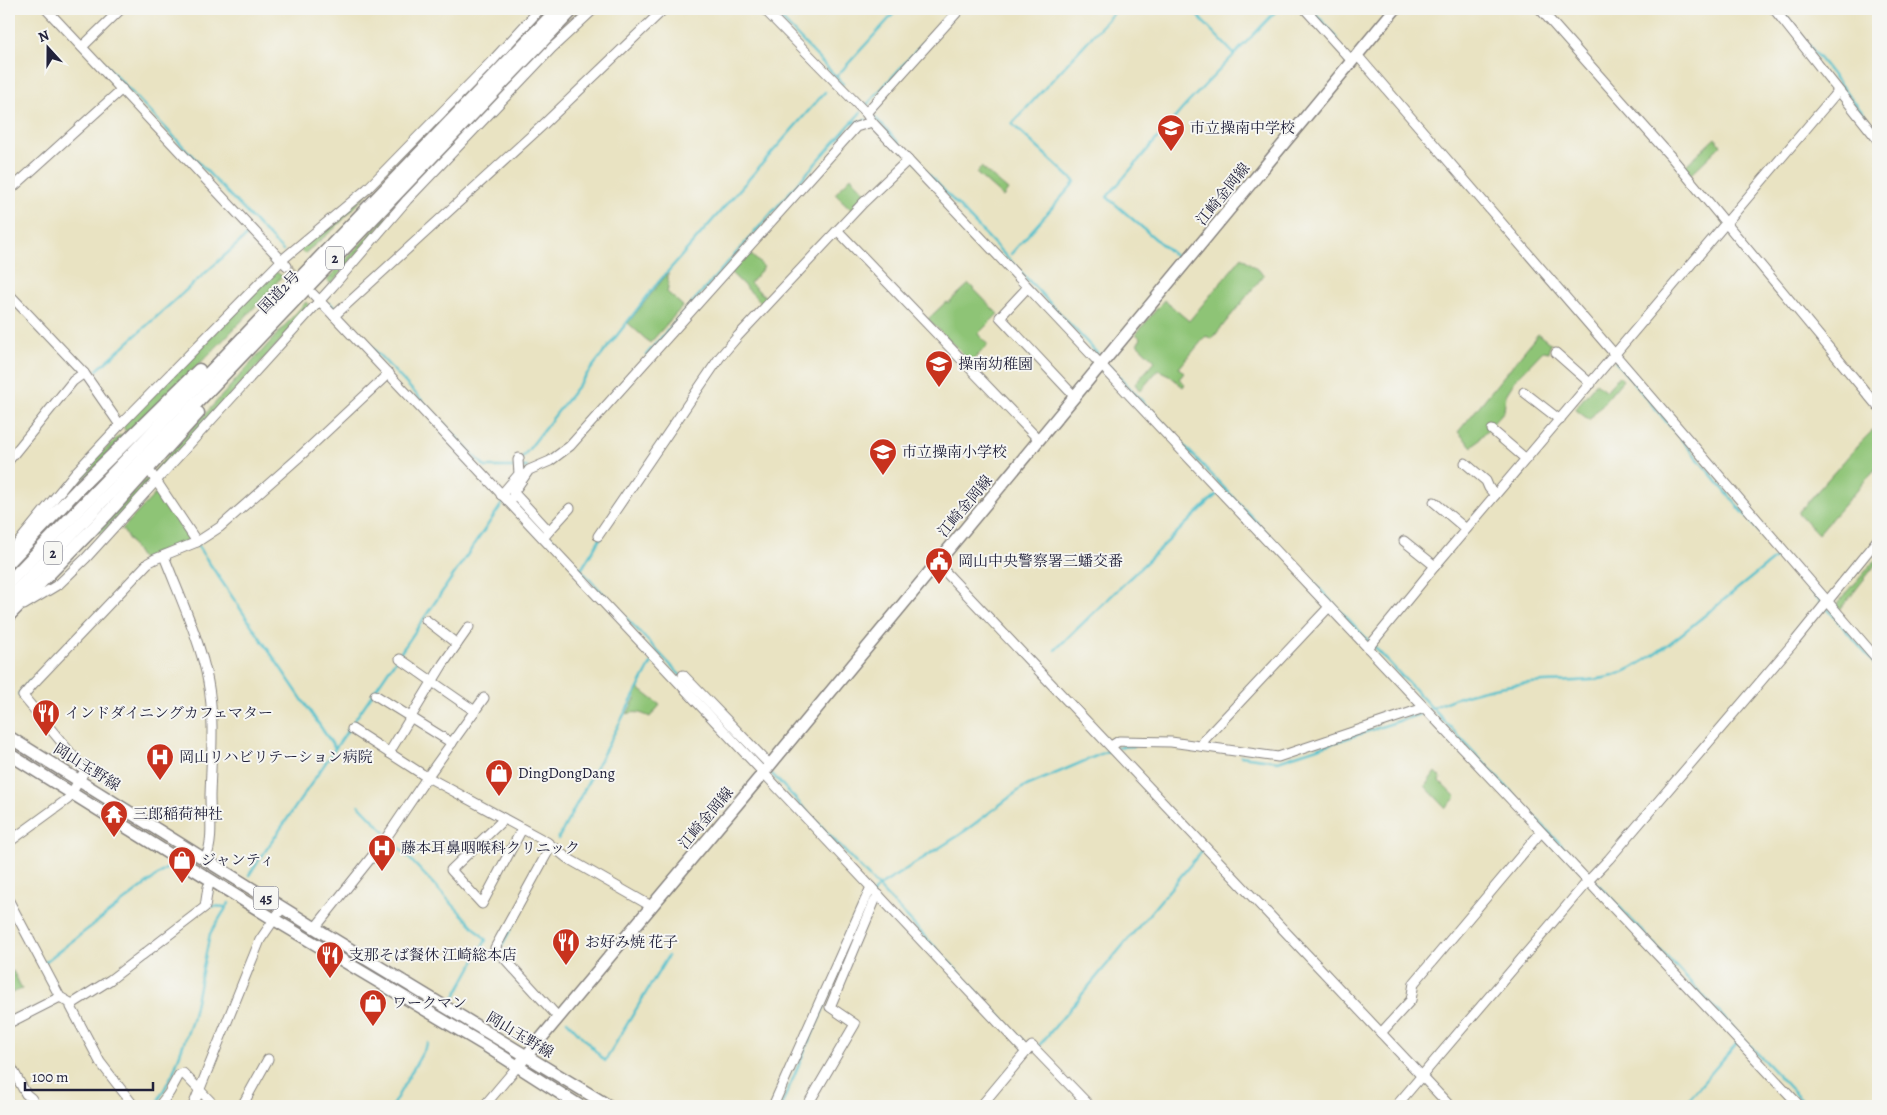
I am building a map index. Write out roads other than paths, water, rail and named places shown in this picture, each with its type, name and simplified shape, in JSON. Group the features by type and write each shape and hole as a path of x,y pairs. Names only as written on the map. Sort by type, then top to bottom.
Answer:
{"highway":[{"name":"国道2号","path":"9,599 235,344 558,9"},
{"name":"国道2号","path":"9,582 93,503 330,263 573,9"},
{"path":"9,615 83,539 230,379 330,263"},
{"path":"9,562 78,489 215,355 235,344"}],"main road":[{"name":"江崎金岡線","path":"516,1067 937,564 1395,9"},
{"name":"岡山玉野線","path":"9,737 282,908 609,1106"},
{"name":"岡山玉野線","path":"9,754 274,920 486,1046 516,1067 580,1106"}],"street":[{"path":"46,9 84,45 122,89 284,263"},
{"path":"84,45 121,9"},
{"path":"9,554 76,473 119,426 284,263 367,190 540,9"},
{"path":"9,615 59,584 86,558 157,481 316,298 552,48 594,9"},
{"path":"337,314 542,125 664,9"},
{"path":"764,9 868,114 908,160 1101,366 1329,607 1370,646 1426,710 1800,1106"},
{"path":"508,497 529,470 550,461 570,446 856,127 864,123 868,114 960,9"},
{"path":"1305,9 1355,58 1825,603 1878,660"},
{"path":"1540,9 1672,158 1878,407"},
{"path":"1774,9 1878,140"},
{"path":"9,191 122,89"},
{"path":"1370,646 1466,529 1838,91"},
{"path":"598,536 720,357 838,231 908,160"},
{"path":"838,231 1039,440"},
{"path":"1028,288 1000,317 1075,397"},
{"path":"9,294 84,373 125,436"},
{"path":"316,298 337,314 389,373 508,497 547,534 766,769"},
{"path":"1556,353 1591,384"},
{"path":"9,460 73,380 84,373"},
{"path":"9,842 61,804 72,793 84,769 23,696 148,563 197,542 220,527 389,373"},
{"path":"1524,392 1560,420"},
{"path":"1492,430 1526,459"},
{"path":"1465,462 1486,482 1495,495"},
{"path":"508,497 519,474 519,464"},
{"path":"151,473 197,542"},
{"path":"83,539 92,538 104,533 141,499"},
{"path":"1434,502 1466,529"},
{"path":"547,534 570,508"},
{"path":"1396,1106 1587,882 1609,859 1878,539"},
{"path":"1404,541 1435,566"},
{"path":"164,556 202,654 209,682 211,714 209,849 205,860"},
{"path":"937,564 1450,1106"},
{"path":"1201,746 1205,739 1329,607"},
{"path":"426,620 457,644"},
{"path":"389,753 457,644 470,627"},
{"path":"400,659 476,711"},
{"path":"683,675 875,891 1090,1106"},
{"path":"375,695 452,743"},
{"path":"315,928 382,844 484,698"},
{"path":"1112,748 1119,741 1171,742 1273,758 1426,710"},
{"path":"352,729 422,774 522,829 567,858 652,906"},
{"path":"504,819 451,870 482,904 522,829"},
{"path":"1381,1033 1411,1000 1414,983 1541,832"},
{"path":"551,846 496,948 558,1017"},
{"path":"72,1004 110,980 206,907 208,887 212,881"},
{"path":"773,1106 875,891"},
{"path":"808,1106 855,1024 830,1007 875,900 875,891"},
{"path":"9,901 60,997 72,1004"},
{"path":"193,1106 260,940 282,908"},
{"path":"9,1023 60,997"},
{"path":"72,1004 71,1007 100,1062 134,1106"},
{"path":"981,1106 1031,1049"},
{"path":"242,1106 268,1059"},
{"path":"9,1063 26,1094 36,1106"},
{"path":"484,1106 516,1067"},
{"path":"159,1106 179,1075 183,1073 215,1106"}],"waterway":[{"path":"52,9 283,251"},
{"path":"772,9 843,84"},
{"path":"836,77 898,9"},
{"path":"864,108 954,9"},
{"path":"1011,254 1075,182 1012,124 1117,9"},
{"path":"1191,9 1234,54"},
{"path":"1181,261 1107,197 1185,106 1278,9"},
{"path":"1312,9 1337,38"},
{"path":"1780,9 1878,132"},
{"path":"522,458 656,285 825,92"},
{"path":"869,111 1098,354"},
{"path":"646,355 861,112"},
{"path":"853,123 866,120"},
{"path":"97,370 251,232"},
{"path":"330,303 485,467 527,467"},
{"path":"9,314 16,306"},
{"path":"1616,362 1822,603"},
{"path":"1109,366 1584,869"},
{"path":"1055,650 1217,494"},
{"path":"249,875 504,501"},
{"path":"548,535 681,676"},
{"path":"581,570 601,537"},
{"path":"197,545 335,748"},
{"path":"1430,709 1457,698 1500,687 1596,679 1624,672 1669,644 1779,555"},
{"path":"1826,607 1878,668"},
{"path":"558,839 653,660"},
{"path":"19,694 30,681"},
{"path":"1241,756 1278,761 1423,713"},
{"path":"1117,747 1134,746"},
{"path":"781,1106 873,893 878,887 961,834 1022,788 1110,750"},
{"path":"772,774 1028,1046"},
{"path":"359,805 385,832"},
{"path":"390,838 486,940 453,1000"},
{"path":"1038,1047 1201,852 1203,850 1205,852"},
{"path":"45,962 167,868"},
{"path":"1592,882 1594,880 1807,1106"},
{"path":"159,1099 173,1073 192,1020 210,934 229,903"},
{"path":"210,906 226,907"},
{"path":"500,949 522,908"},
{"path":"567,1021 605,1061 668,956"},
{"path":"392,1106 428,1043"},
{"path":"1683,1106 1737,1043"}],"tunnel":[{"path":"287,266 302,283"}],"place":[{"name":"市立操南中学校","path":"1171,152"},
{"name":"操南幼稚園","path":"939,388"},
{"name":"市立操南小学校","path":"883,476"},
{"name":"岡山中央警察署三蟠交番","path":"939,585"},
{"name":"インドダイニングカフェマター","path":"46,737"},
{"name":"岡山リハビリテーション病院","path":"160,781"},
{"name":"DingDongDang","path":"499,797"},
{"name":"三郎稲荷神社","path":"114,838"},
{"name":"藤本耳鼻咽喉科クリニック","path":"382,872"},
{"name":"ジャンティ","path":"182,884"},
{"name":"お好み焼 花子","path":"566,966"},
{"name":"支那そば餐休 江崎総本店","path":"330,979"},
{"name":"ワークマン","path":"373,1027"}]}
